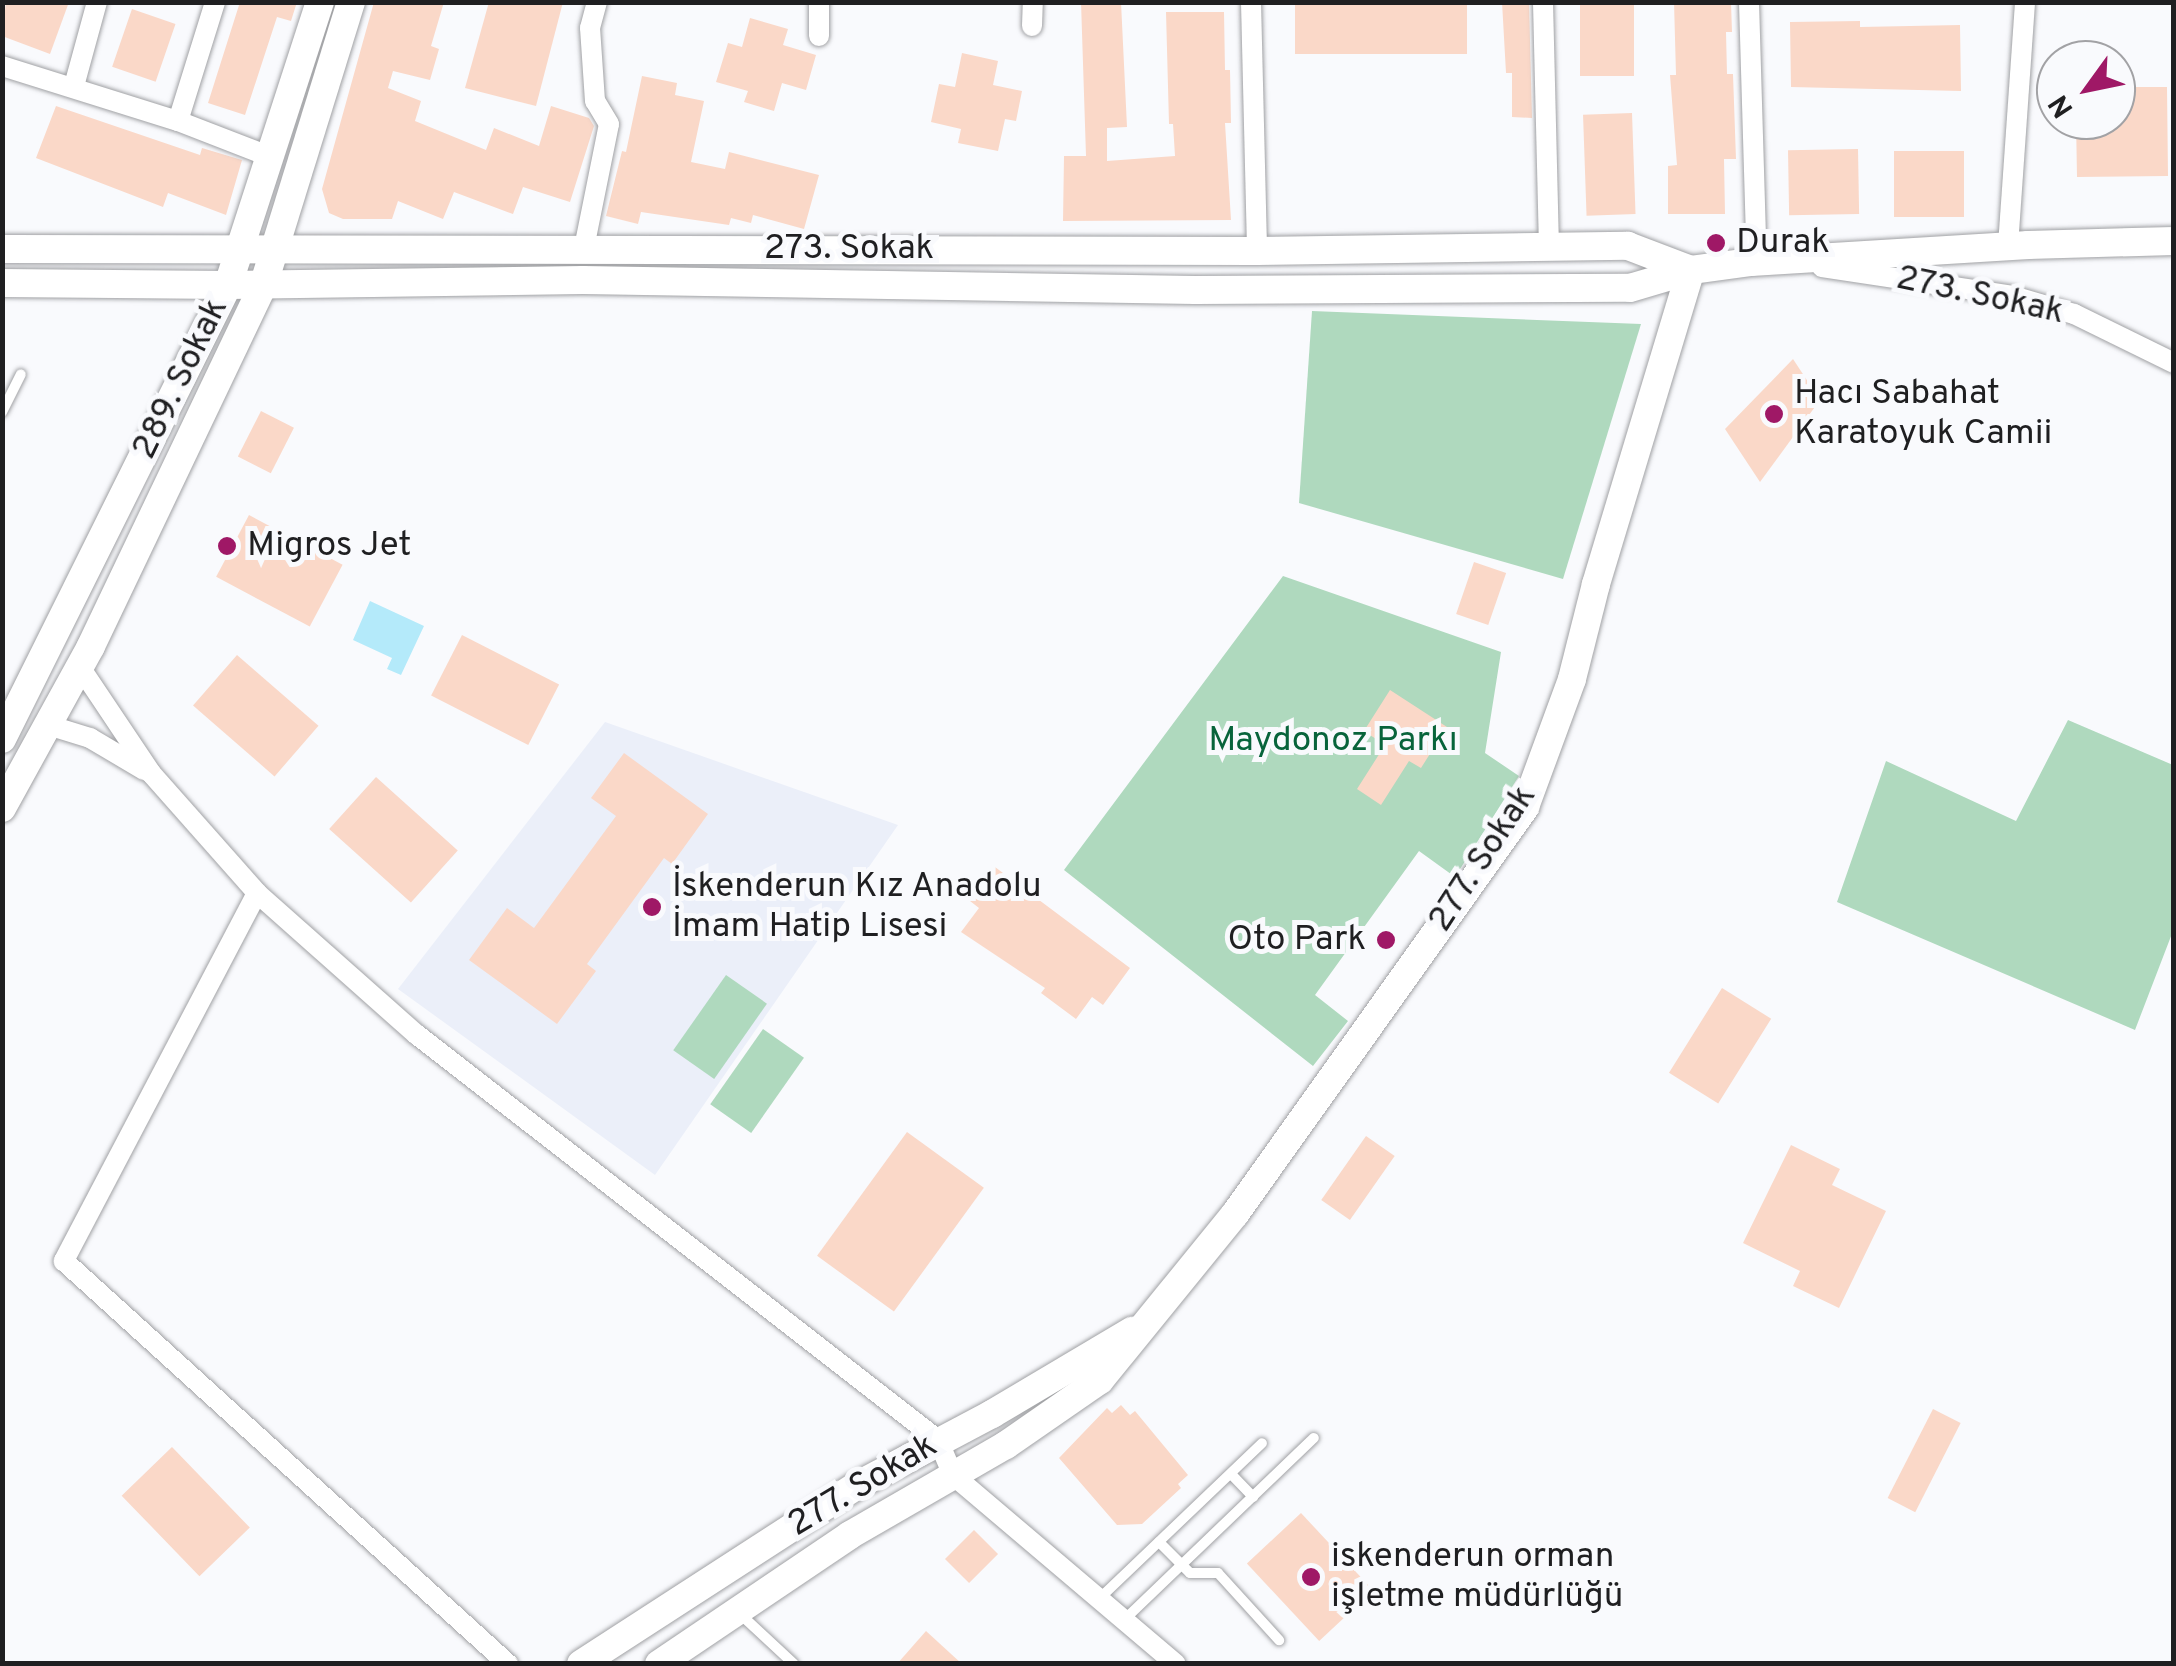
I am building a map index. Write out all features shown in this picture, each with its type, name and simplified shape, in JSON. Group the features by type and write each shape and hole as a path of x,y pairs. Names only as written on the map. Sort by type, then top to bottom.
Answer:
{"street":[{"path":"74,86 98,2"},
{"path":"178,121 214,2"},
{"name":"289. Sokak","path":"2,738 228,285 320,2"},
{"path":"2,808 80,666 264,283 351,2"},
{"path":"584,248 609,124 595,102 590,28 597,2"},
{"path":"818,2 820,36"},
{"path":"1032,26 1033,2"},
{"path":"1251,2 1257,252"},
{"path":"1542,2 1549,247"},
{"path":"1748,2 1756,240 1764,262"},
{"path":"2008,246 2025,2"},
{"path":"2,66 178,121 271,157"},
{"name":"273. Sokak","path":"2,283 228,285 583,280 1195,290 1630,288 1692,270 1764,262 2008,246 2174,241"},
{"name":"273. Sokak","path":"2,249 276,246 1257,252 1628,246 1692,270"},
{"name":"273. Sokak","path":"1764,262 2013,296 2074,314 2174,363"},
{"name":"277. Sokak","path":"659,1664 850,1535 953,1475 1100,1380 1235,1214 1525,808 1572,679 1601,566 1692,270"},
{"path":"80,666 150,773 257,893 416,1034 938,1440 953,1475 1176,1664"},
{"path":"48,726 90,738 150,773"},
{"path":"257,893 64,1261 508,1664"},
{"name":"277. Sokak","path":"582,1664 856,1486 992,1414 1150,1320"}],"lane":[{"path":"2,412 21,374"},
{"path":"1124,1620 1314,1438"},
{"path":"1100,1598 1262,1444"},
{"path":"1231,1474 1253,1497"},
{"path":"1159,1542 1190,1573 1218,1572 1279,1640"},
{"path":"737,1612 794,1664"}],"shaded area":[{"name":"İskenderun Kız Anadolu İmam Hatip Lisesi","path":"605,722 898,825 655,1175 398,989"}],"green space":[{"path":"1312,311 1641,324 1563,579 1299,503"},
{"name":"Maydonoz Parkı","path":"1283,576 1501,652 1485,753 1519,776 1455,877 1419,851 1315,995 1348,1021 1313,1066 1064,870"},
{"path":"2068,720 2173,765 2173,931 2135,1030 1837,902 1886,761 2016,821"},
{"path":"726,975 767,1004 714,1079 673,1050"},
{"path":"763,1029 804,1058 751,1133 710,1104"}],"water":[{"path":"370,601 424,626 401,675 387,669 392,658 353,640"}],"building":[{"path":"6,2 69,2 50,54 2,36"},
{"path":"240,2 297,2 291,21 277,17 245,115 208,103"},
{"path":"374,2 444,2 431,46 439,49 430,80 393,71 388,88 421,101 415,121 486,150 494,128 539,146 551,106 589,118 594,126 570,202 523,187 513,214 454,192 443,219 398,201 392,219 343,219 329,213 322,189"},
{"path":"489,2 563,2 536,106 465,88"},
{"path":"1081,2 1121,2 1127,127 1107,128 1107,161 1175,156 1173,124 1169,124 1166,12 1224,12 1225,70 1230,70 1231,123 1225,123 1231,220 1063,221 1064,156 1086,156"},
{"path":"1295,2 1467,2 1467,54 1295,54"},
{"path":"1502,2 1529,2 1532,118 1512,117 1512,73 1506,73"},
{"path":"1580,2 1634,2 1634,76 1580,76"},
{"path":"1674,2 1731,2 1732,32 1726,32 1727,74 1733,74 1736,159 1724,159 1725,214 1668,214 1668,166 1677,165 1670,75 1676,75"},
{"path":"132,9 175,24 156,82 112,67"},
{"path":"750,18 788,29 783,45 816,55 806,90 782,83 774,111 744,102 748,91 716,82 728,43 742,47"},
{"path":"1860,21 1860,27 1960,25 1961,91 1791,87 1790,22"},
{"path":"962,53 998,61 993,85 1022,91 1016,121 1005,119 998,151 958,143 961,129 931,122 939,84 955,87"},
{"path":"642,76 677,83 675,95 704,101 691,162 725,169 729,152 819,175 804,229 753,215 751,223 731,218 729,225 641,212 638,224 606,216 622,151 626,152"},
{"path":"2136,87 2167,87 2168,176 2077,177 2076,140 2136,140"},
{"path":"56,106 200,155 202,148 242,160 226,215 168,193 163,207 36,158"},
{"path":"1632,113 1636,214 1587,216 1583,115"},
{"path":"1858,149 1859,214 1789,215 1788,150"},
{"path":"1894,151 1964,151 1964,217 1894,217"},
{"name":"Hacı Sabahat Karatoyuk Camii","path":"1793,359 1820,400 1760,482 1725,429"},
{"path":"261,411 294,428 271,473 238,456"},
{"path":"249,515 343,565 310,627 216,577"},
{"path":"1474,562 1506,573 1488,625 1456,614"},
{"path":"462,635 559,684 528,745 431,696"},
{"path":"237,655 319,726 275,776 193,706"},
{"path":"1390,690 1447,727 1421,768 1409,761 1381,805 1357,789 1385,745 1364,731"},
{"path":"624,753 708,814 672,864 664,858 587,964 596,971 557,1024 469,960 507,908 534,928 616,816 591,798"},
{"path":"376,777 458,851 411,903 329,829"},
{"path":"995,867 1130,968 1103,1005 1092,997 1076,1019 1041,993 1045,988 961,932 979,908 970,901"},
{"path":"1722,988 1771,1019 1718,1104 1669,1073"},
{"path":"907,1132 984,1188 894,1312 817,1256"},
{"path":"1366,1136 1395,1156 1350,1220 1321,1200"},
{"path":"1791,1145 1840,1169 1832,1185 1886,1211 1839,1308 1793,1286 1800,1271 1743,1243"},
{"path":"1121,1405 1130,1415 1135,1411 1188,1475 1178,1484 1181,1488 1142,1524 1117,1525 1059,1458 1107,1408 1112,1413"},
{"path":"1933,1409 1961,1423 1915,1512 1888,1498"},
{"path":"172,1447 250,1528 199,1576 122,1496"},
{"name":"iskenderun orman işletme müdürlüğü","path":"1301,1513 1373,1591 1319,1641 1247,1563"},
{"path":"974,1530 998,1554 969,1583 945,1559"},
{"path":"926,1631 962,1664 897,1664"}],"place":[{"name":"Durak","path":"1716,243"},
{"name":"Hacı Sabahat Karatoyuk Camii","path":"1774,414"},
{"name":"Migros Jet","path":"227,546"},
{"name":"İskenderun Kız Anadolu İmam Hatip Lisesi","path":"652,907"},
{"name":"Oto Park","path":"1386,940"},
{"name":"iskenderun orman işletme müdürlüğü","path":"1311,1577"}]}
